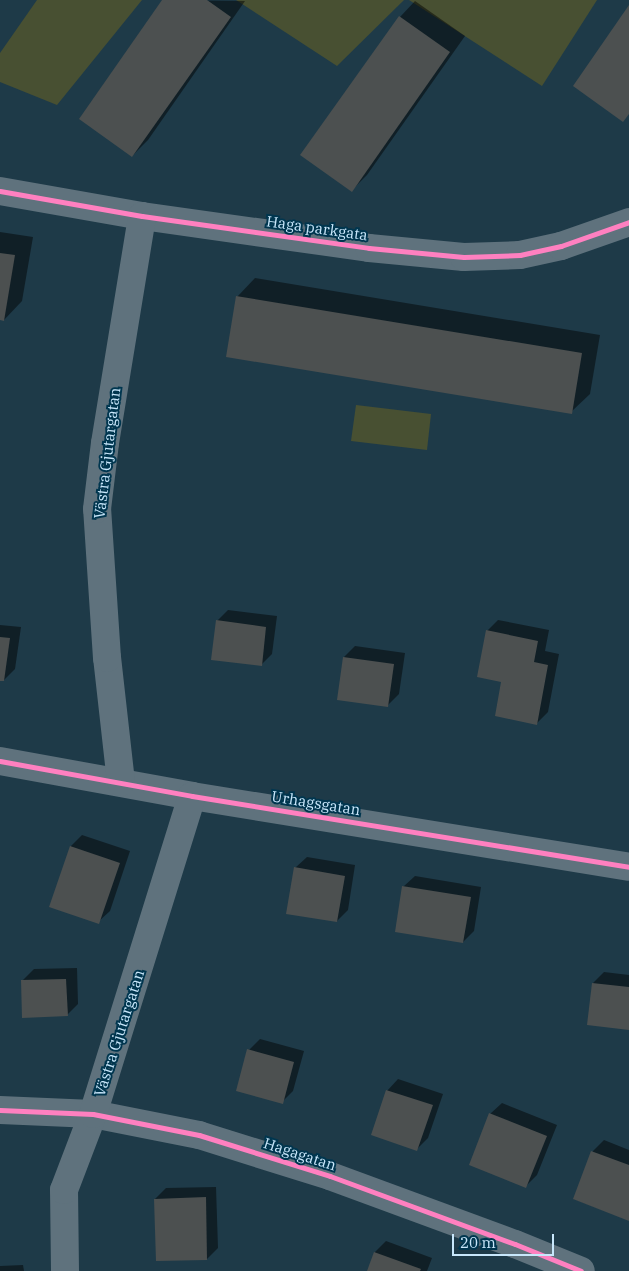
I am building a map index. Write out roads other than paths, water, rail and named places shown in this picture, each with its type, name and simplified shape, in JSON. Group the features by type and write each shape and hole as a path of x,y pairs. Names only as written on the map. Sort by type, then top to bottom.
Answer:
{"street":[{"name":"Haga parkgata","path":"0,191 142,216 369,248 464,257 520,255 556,248 629,222"},
{"name":"Västra Gjutargatan","path":"121,782 107,658 97,509 105,442 142,216"},
{"name":"Urhagsgatan","path":"0,762 192,796 629,867"},
{"name":"Västra Gjutargatan","path":"65,1271 64,1190 93,1114 192,796"},
{"name":"Hagagatan","path":"0,1110 93,1114 199,1135 330,1176 515,1244 581,1271"}]}
